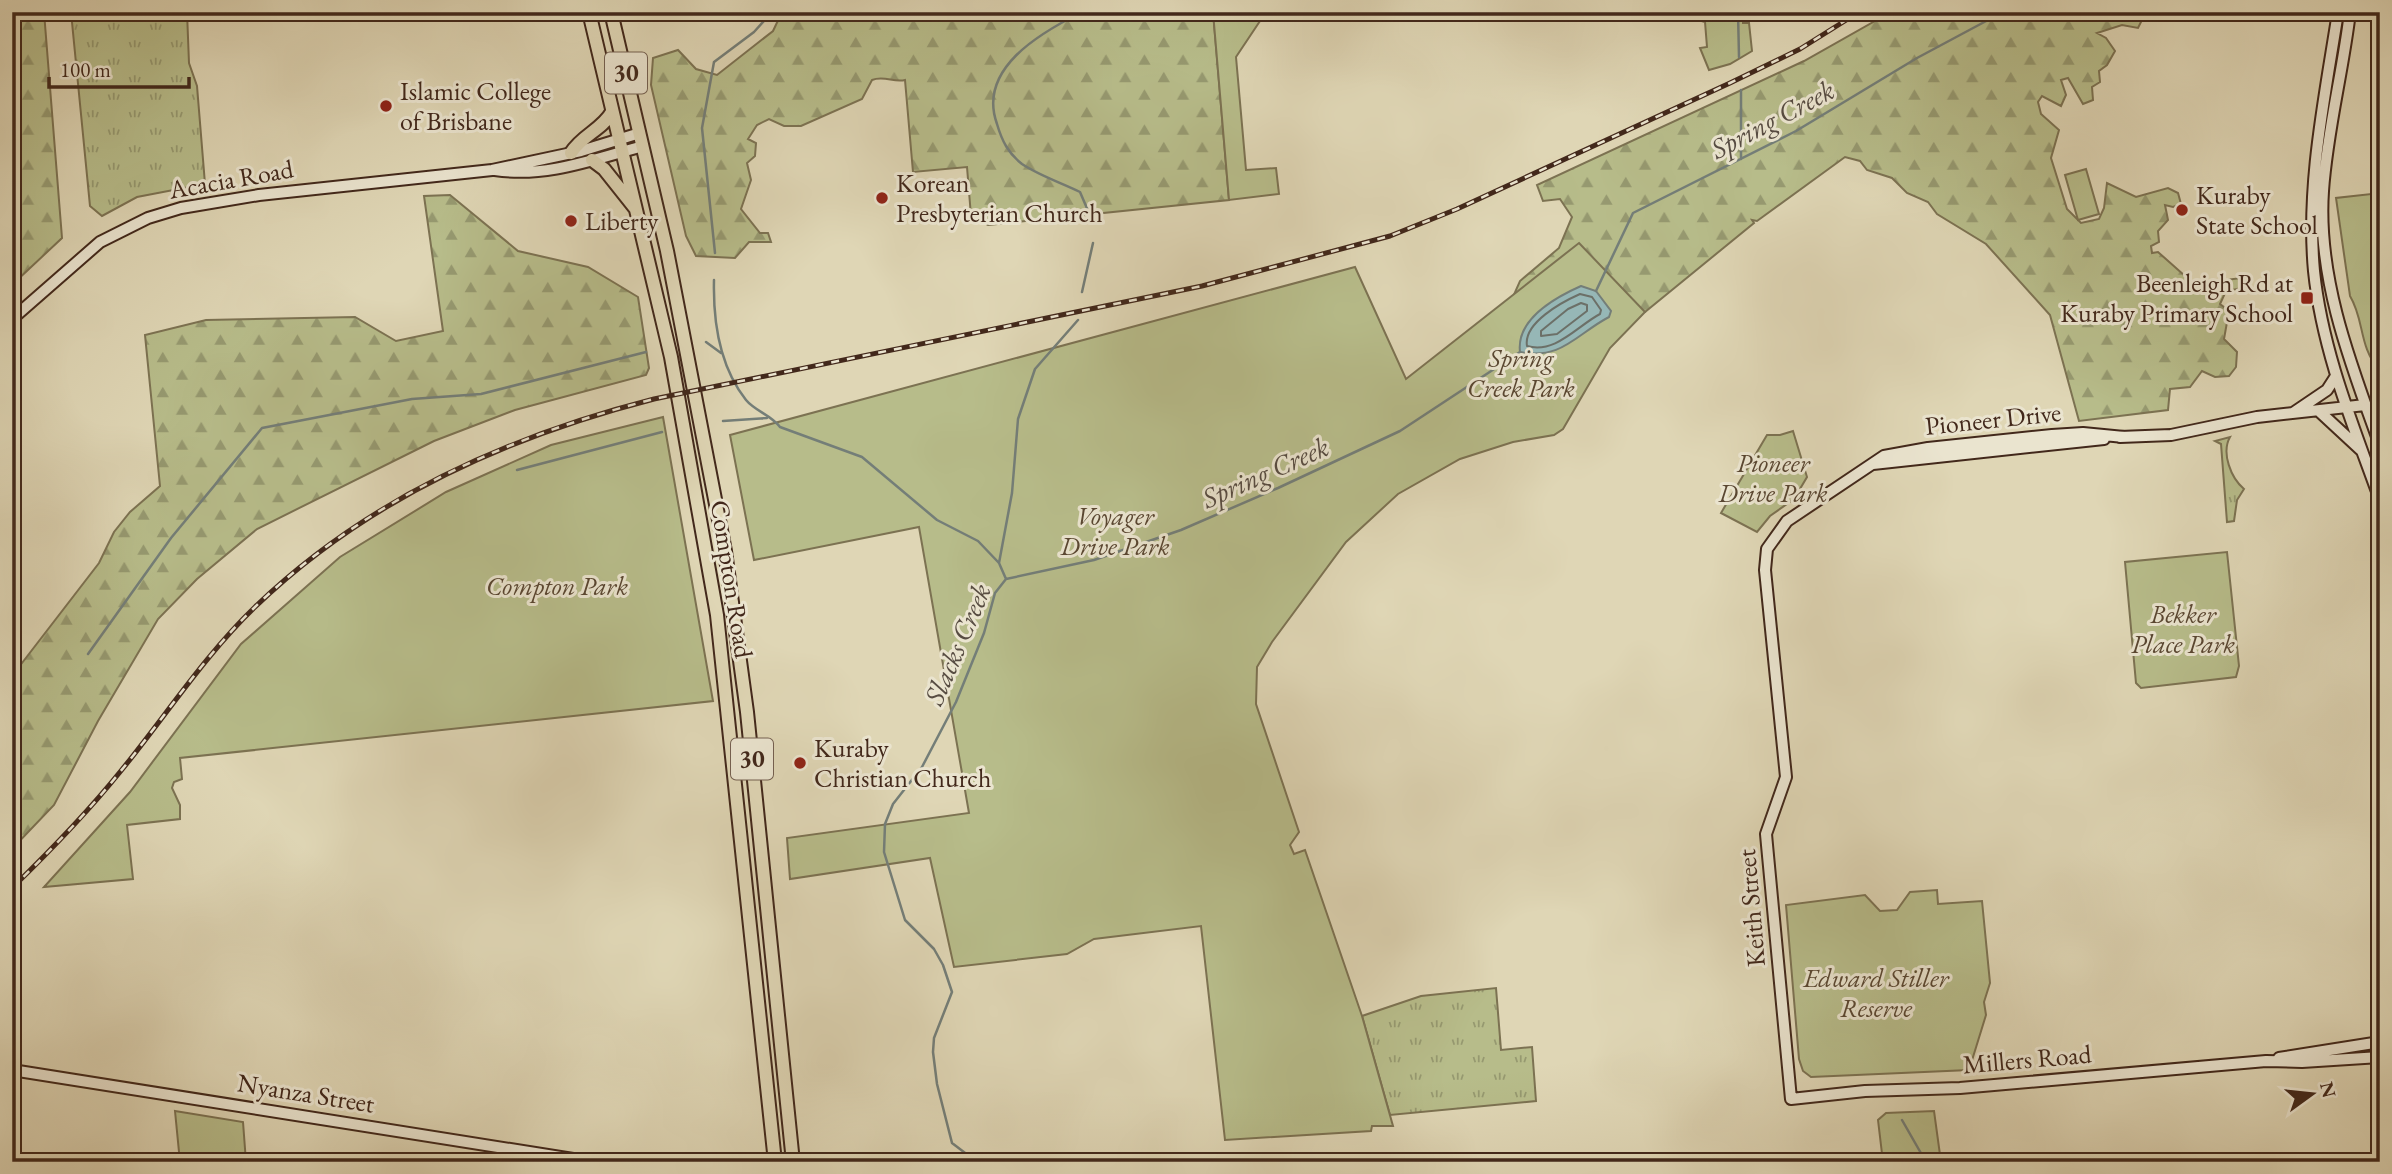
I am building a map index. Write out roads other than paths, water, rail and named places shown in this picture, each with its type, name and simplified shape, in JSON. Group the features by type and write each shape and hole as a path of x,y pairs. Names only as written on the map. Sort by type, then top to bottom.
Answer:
{"main road":[{"name":"Compton Road","path":"589,12 677,384 711,582 742,830 775,1162"},
{"name":"Compton Road","path":"611,12 642,140 725,551 747,712 793,1162"},
{"path":"571,153 579,140 604,124 612,112"},
{"path":"592,160 604,169 636,208"},
{"path":"711,582 716,570 716,555 725,551"}],"street":[{"path":"2338,12 2313,192 2314,271 2336,376 2380,500"},
{"path":"2350,12 2323,192 2323,223 2336,310 2380,445"},
{"name":"Acacia Road","path":"492,170 517,162 642,140"},
{"name":"Acacia Road","path":"12,319 100,242 163,214 251,196 492,170 534,173 592,160 620,145"},
{"path":"2291,414 2327,390 2336,376"},
{"name":"Pioneer Drive","path":"1767,549 1787,521 1870,465 2124,437 2171,435 2257,418 2365,405"},
{"path":"2320,412 2363,452"},
{"name":"Keith Street","path":"1767,549 1765,570 1786,777 1766,834 1791,1099"},
{"name":"Millers Road","path":"2266,1061 2304,1052 2380,1042"},
{"name":"Millers Road","path":"1791,1099 1865,1091 1960,1088 2266,1061 2302,1062 2380,1057"},
{"name":"Nyanza Street","path":"12,1070 592,1162"}],"water":[{"path":"1581,286 1596,291 1611,311 1609,317 1558,349 1534,354 1520,352 1520,340 1530,320 1549,303"}],"waterway":[{"name":"Slacks Creek","path":"715,253 702,128 714,62 754,32 772,12"},
{"path":"1082,12 1031,42 1016,55 996,86 993,104 1001,136 1013,156 1029,168 1080,192 1089,213"},
{"path":"1738,12 1739,57"},
{"name":"Spring Creek","path":"1596,291 1633,213 1796,131 1917,58 2003,12"},
{"path":"1741,90 1741,159"},
{"path":"1082,292 1093,243"},
{"name":"Slacks Creek","path":"714,280 720,343 729,373 746,400 780,427 862,457 937,520 978,541 999,563 1006,579 995,593 984,633 956,702 922,767 893,804 885,824 884,852 905,920 934,949 943,965 952,992 934,1038 937,1084 952,1143 977,1162"},
{"path":"999,563 1012,493 1018,419 1035,369 1078,320"},
{"path":"706,342 721,353"},
{"path":"88,654 171,538 262,428 412,399 481,394 646,352"},
{"name":"Spring Creek","path":"1006,579 1094,560 1181,530 1278,488 1400,431 1520,352"},
{"path":"723,421 767,418"},
{"path":"517,470 662,432"},
{"path":"1902,1120 1926,1162"}],"railway":[{"path":"12,888 95,802 202,666 255,607 298,569 343,535 440,477 544,432 654,399 1202,286 1390,236 1457,209 1730,83 1800,49 1859,12"}],"place":[{"name":"Islamic College of Brisbane","path":"386,106"},
{"name":"Korean Presbyterian Church","path":"882,198"},
{"name":"Kuraby State School","path":"2182,210"},
{"name":"Liberty","path":"571,221"},
{"name":"Beenleigh Rd at Kuraby Primary School","path":"2307,298"},
{"name":"Kuraby Christian Church","path":"800,763"}],"park label":[{"name":"Spring Creek Park","path":"1521,373"},
{"name":"Pioneer Drive Park","path":"1773,478"},
{"name":"Voyager Drive Park","path":"1115,531"},
{"name":"Compton Park","path":"557,586"},
{"name":"Bekker Place Park","path":"2183,629"},
{"name":"Edward Stiller Reserve","path":"1876,993"}]}
